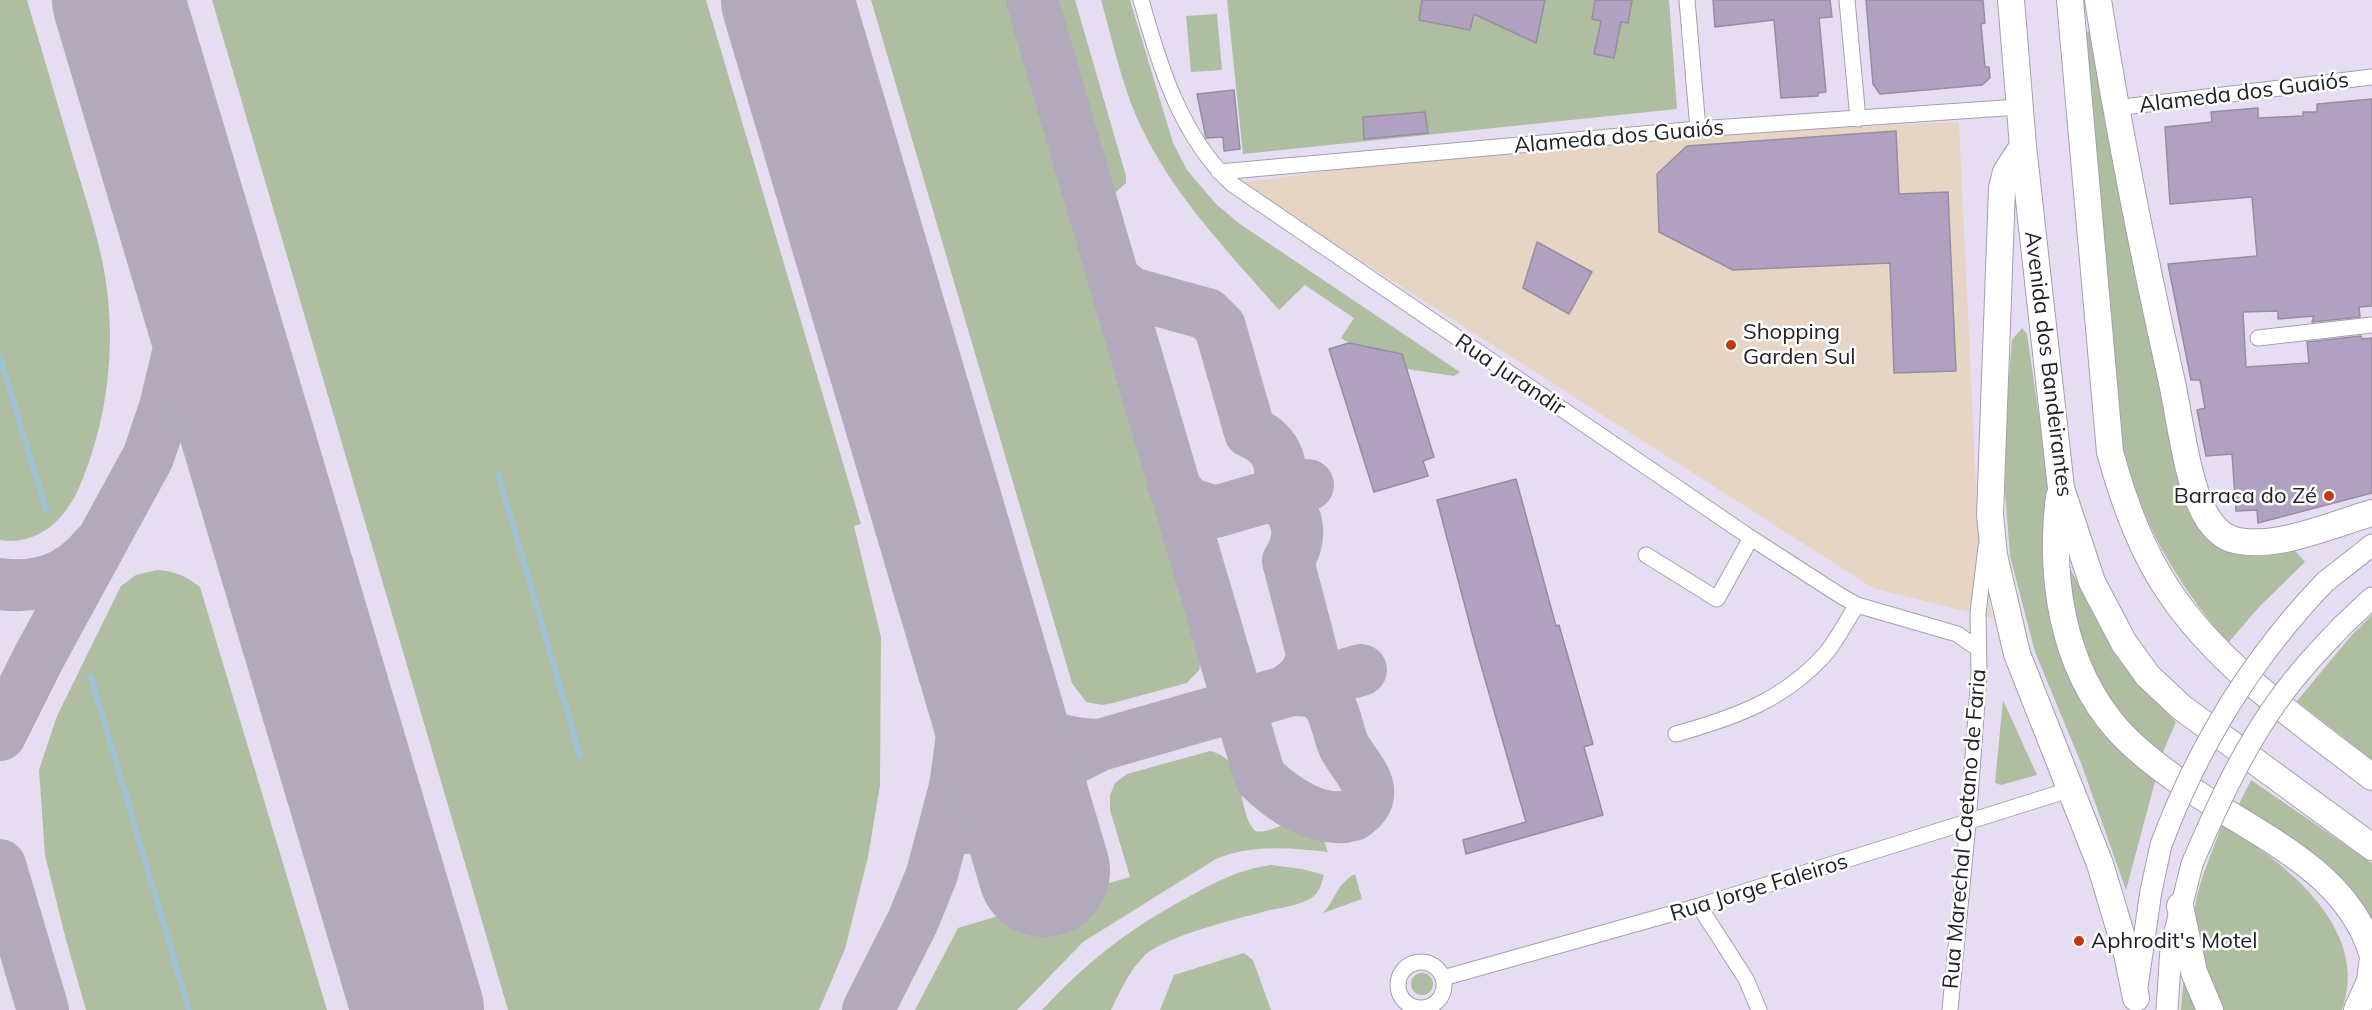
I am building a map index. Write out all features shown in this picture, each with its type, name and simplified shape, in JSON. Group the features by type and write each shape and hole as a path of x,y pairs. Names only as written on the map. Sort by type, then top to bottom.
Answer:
{"highway":[{"name":"Avenida dos Bandeirantes","path":"2011,0 2022,146 2061,488 2092,582 2124,643 2148,676 2181,707 2372,847"},
{"path":"2070,0 2110,452 2121,493 2139,536 2168,590 2203,634 2259,690 2372,777"},
{"path":"2098,0 2115,108 2193,480 2202,509 2214,528 2230,538 2255,542 2288,538 2372,513"},
{"path":"2022,146 2006,172 2002,188 1990,515 1994,555 2017,654 2100,864 2127,954 2136,1004"},
{"path":"2061,488 2055,560 2060,601 2073,656 2089,691 2117,729 2150,759 2277,844 2334,888 2366,933 2372,953"},
{"path":"2180,906 2194,972 2210,1010"},
{"path":"2357,1010 2370,981 2372,964"}],"main road":[{"path":"2136,1004 2151,891 2161,845 2189,775 2232,698 2297,610 2325,582 2372,545"},
{"path":"2167,1010 2171,948 2180,906 2192,864 2226,787 2266,720 2300,672 2342,626 2372,598"}],"street":[{"name":"Rua Jurandir","path":"1141,0 1177,108 1220,172 1249,197 1751,538 1857,605 1957,634 1977,648"},
{"path":"1687,0 1698,129"},
{"path":"1847,0 1858,118"},
{"name":"Alameda dos Guaiós","path":"2115,108 2372,78"},
{"name":"Alameda dos Guaiós","path":"1220,172 1698,129 2019,107"},
{"path":"2258,338 2372,325"},
{"name":"Rua Marechal Caetano de Faria","path":"1950,1010 1968,824 1979,675 1978,613 1990,515"},
{"path":"1646,555 1717,599 1751,538"},
{"path":"1676,734 1724,721 1780,695 1827,651 1857,605"},
{"name":"Rua Jorge Faleiros","path":"1443,978 1699,906 1968,824 2072,789"},
{"path":"1699,906 1746,979 1759,1010"},
{"path":"1421,962 1430,964 1443,978 1444,986 1439,999 1428,1009 1411,1006 1404,1001 1398,986 1399,977 1411,964 1421,962"}],"shaded area":[{"name":"Shopping Garden Sul","path":"1959,122 1977,507 1992,618 1873,588 1239,183 1460,154 1679,135"}],"green space":[{"path":"0,0 27,0 99,245 105,276 110,330 107,385 102,412 88,465 78,490 65,512 47,529 37,535 13,541 0,540"},
{"path":"212,0 706,0 861,524 854,526 881,637 880,785 868,857 845,949 819,1010 508,1010"},
{"path":"871,0 1013,0 1203,650 1199,670 1187,683 1102,705 1086,702 1072,683"},
{"path":"1047,0 1075,0 1126,176 1126,183 1116,192 1104,187 1097,171"},
{"path":"1101,0 1130,0 1173,143 1187,170 1216,204 1240,224 1460,372 1454,376 1407,369 1402,354 1349,343 1341,338 1354,318 1305,285 1279,310 1216,239 1160,162 1132,106"},
{"path":"1227,0 1669,0 1677,109 1243,154"},
{"path":"1217,14 1222,70 1191,72 1186,16"},
{"path":"2088,30 2096,42 2208,533 2290,545 2305,562 2260,606 2228,643 2192,598 2164,553 2141,505 2123,449 2084,45"},
{"path":"2022,328 2027,334 2049,486 2043,561 2049,603 2062,659 2079,697 2108,737 2156,778 2126,890 2081,763 2035,652 2010,556 2005,493 2006,417 2012,340"},
{"path":"2065,559 2112,647 2138,682 2176,722 2161,757 2107,698 2091,670 2077,632"},
{"path":"157,570 180,575 200,587 327,1010 86,1010 45,855 39,770 57,716 121,586 136,575"},
{"path":"2372,615 2372,760 2297,701 2351,636"},
{"path":"2003,700 2037,775 2001,785 1995,783"},
{"path":"1210,751 1222,756 1236,774 1245,810 1255,831 1264,831 1284,825 1302,827 1322,835 1328,852 1257,849 1216,859 1083,942 1017,1010 915,1010 958,928 1028,907 1037,929 1087,914 1078,892 1130,877 1110,810 1110,795 1115,783 1127,774"},
{"path":"2251,780 2372,863 2372,923 2238,806"},
{"path":"2222,824 2270,857 2294,877 2315,899 2333,924 2344,951 2348,980 2342,1010 2223,1010 2202,960 2195,921 2199,887"},
{"path":"1271,865 1302,869 1324,875 1318,892 1304,902 1205,928 1156,948 1145,955 1134,968 1111,1010 1042,1010 1077,975 1129,933 1190,896 1220,881 1249,869"},
{"path":"1355,874 1362,899 1323,913 1344,882"},
{"path":"1244,953 1253,960 1271,1010 1160,1010 1174,975"},
{"path":"1422,973 1430,976 1433,984 1430,992 1422,995 1414,992 1411,984 1414,976"},
{"path":"2184,974 2198,1010 2181,1010"}],"building":[{"path":"1422,0 1545,0 1536,43 1474,14 1470,30 1419,20"},
{"path":"1595,0 1632,0 1628,23 1621,22 1614,58 1594,54 1601,21 1592,19"},
{"path":"1713,0 1830,0 1832,17 1819,18 1826,92 1818,93 1818,96 1781,98 1774,20 1715,27"},
{"path":"1866,0 1983,0 1985,23 1981,24 1985,67 1989,67 1990,78 1982,85 1880,94 1873,84"},
{"path":"1234,90 1240,149 1224,151 1223,137 1206,138 1197,94"},
{"path":"2372,99 2372,306 2359,307 2360,317 2312,322 2314,316 2278,319 2278,311 2243,312 2246,367 2309,363 2307,342 2361,336 2362,339 2372,338 2372,493 2258,523 2257,510 2236,511 2232,454 2206,456 2197,410 2205,408 2200,380 2191,380 2168,264 2257,256 2252,197 2170,204 2165,127 2212,122 2211,112 2258,108 2258,118 2303,116 2303,112 2317,112 2317,104"},
{"path":"1425,112 1428,133 1364,139 1363,117"},
{"path":"1896,131 1899,194 1948,192 1956,371 1894,373 1890,263 1733,270 1659,232 1657,174 1687,146"},
{"path":"1537,242 1592,272 1569,314 1523,288"},
{"path":"1349,343 1402,354 1434,457 1423,461 1428,476 1374,492 1329,349"},
{"path":"1516,479 1556,626 1559,625 1593,744 1584,747 1603,815 1466,854 1463,840 1526,822 1476,648 1437,500"}],"waterway":[{"path":"0,357 46,510"},
{"path":"498,473 580,756"},
{"path":"91,677 189,1010"}],"taxiway":[{"path":"1032,0 1260,777 1279,794 1302,808 1328,816 1353,815 1363,806 1368,797 1368,788 1360,770 1343,744 1329,704 1315,693 1287,690"},
{"path":"0,735 39,657 148,457 165,407 179,349 191,243"},
{"path":"1114,280 1131,293 1207,314 1220,327 1250,432 1267,443 1278,458 1280,475 1275,495 1283,501 1294,516 1296,542 1288,561 1312,653 1304,675 1287,690"},
{"path":"868,1010 913,921 932,874 955,787 961,743 964,711 963,626 927,476"},
{"path":"1173,484 1185,502 1215,512 1308,485"},
{"path":"0,584 28,585 53,579 76,567 96,547"},
{"path":"1100,745 1361,670"},
{"path":"985,672 1008,705 1031,727 1059,740 1100,745 1050,770 1021,792"},
{"path":"966,828 1007,743"},
{"path":"0,865 43,1010"}],"runway":[{"path":"118,0 418,1010"},
{"path":"787,0 1044,871"}],"place":[{"name":"Shopping Garden Sul","path":"1731,345"},
{"name":"Barraca do Zé","path":"2329,496"},
{"name":"Aphrodit's Motel","path":"2079,941"}]}
